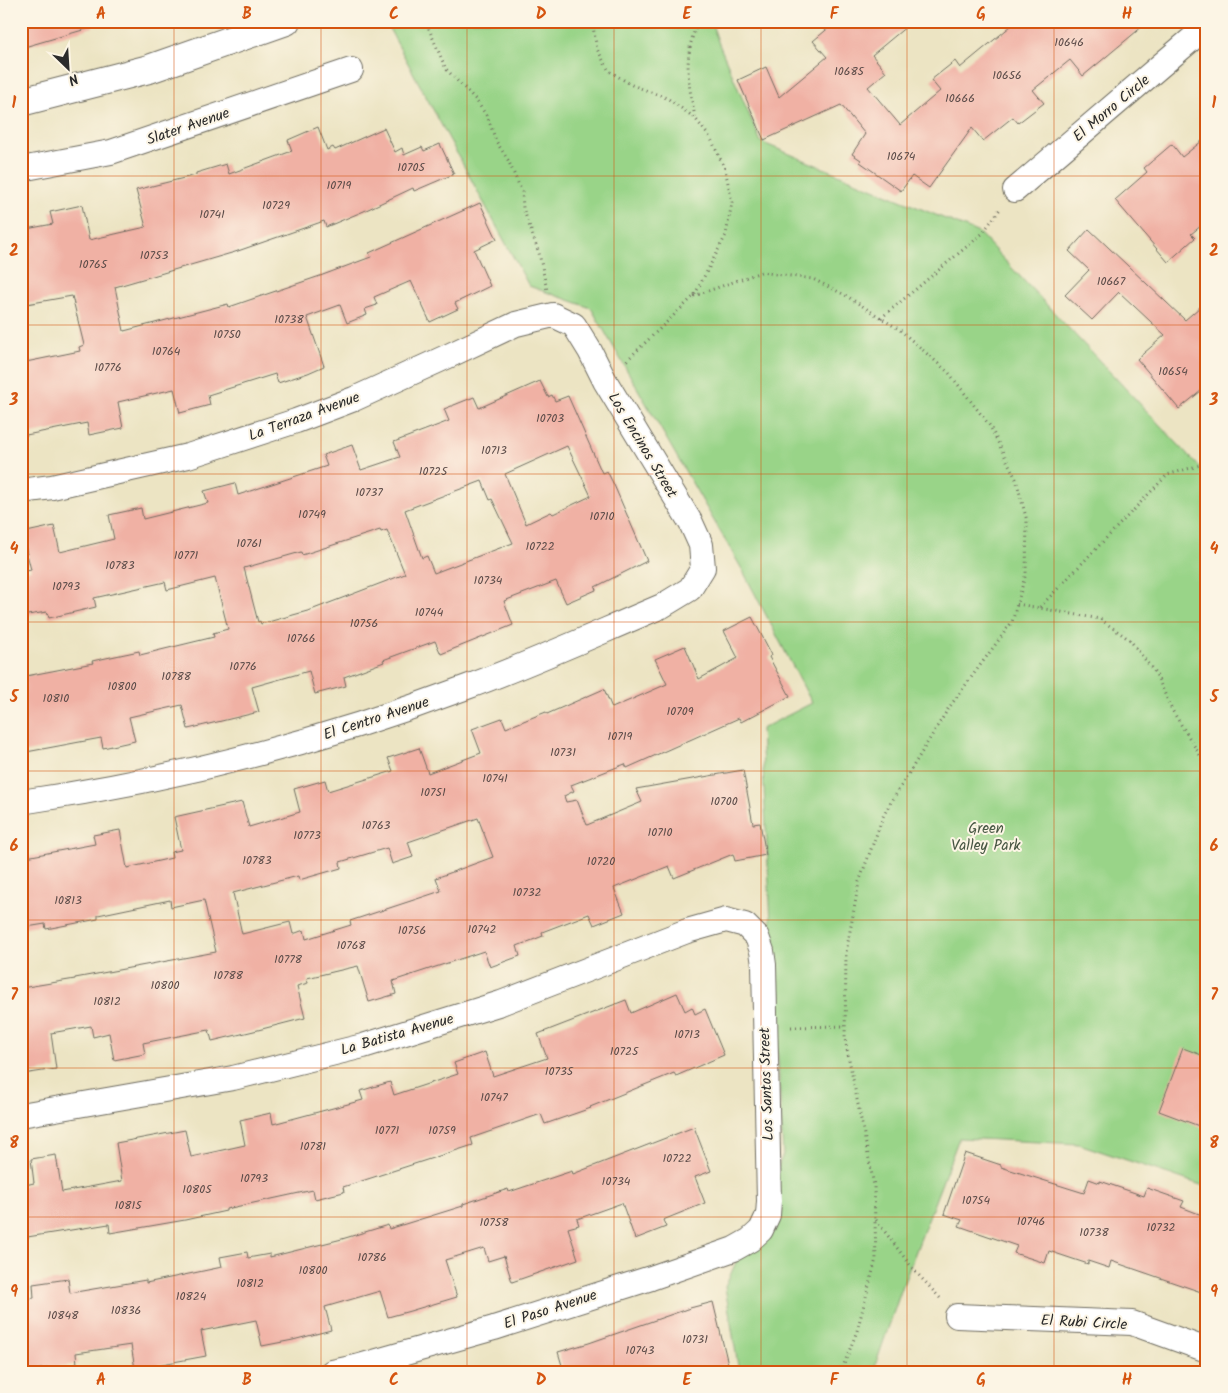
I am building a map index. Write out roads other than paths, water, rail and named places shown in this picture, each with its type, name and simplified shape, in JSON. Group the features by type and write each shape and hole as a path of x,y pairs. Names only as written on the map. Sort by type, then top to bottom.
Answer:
{"main road":[{"path":"21,102 149,69 286,21"}],"street":[{"name":"El Morro Circle","path":"1014,190 1207,26"},
{"name":"Slater Avenue","path":"21,169 111,152 351,70"},
{"name":"Los Encinos Street","path":"552,315 574,325 590,351 605,381 691,524 701,545 703,568"},
{"name":"La Terraza Avenue","path":"21,491 52,487 188,456 354,399 516,324 552,315"},
{"name":"El Centro Avenue","path":"21,802 81,793 222,762 342,730 378,718 468,687 662,606 690,589 703,568"},
{"name":"La Batista Avenue","path":"21,1115 233,1078 363,1046 501,1003 687,931 726,920 745,925 757,938"},
{"name":"Los Santos Street","path":"757,938 762,951 764,965 769,1200 768,1215 761,1230"},
{"name":"El Paso Avenue","path":"332,1372 494,1328 650,1278 734,1248 750,1240 761,1230"},
{"name":"El Rubi Circle","path":"957,1316 1132,1323 1207,1350"}],"park label":[{"name":"Green Valley Park","path":"986,836"}]}
